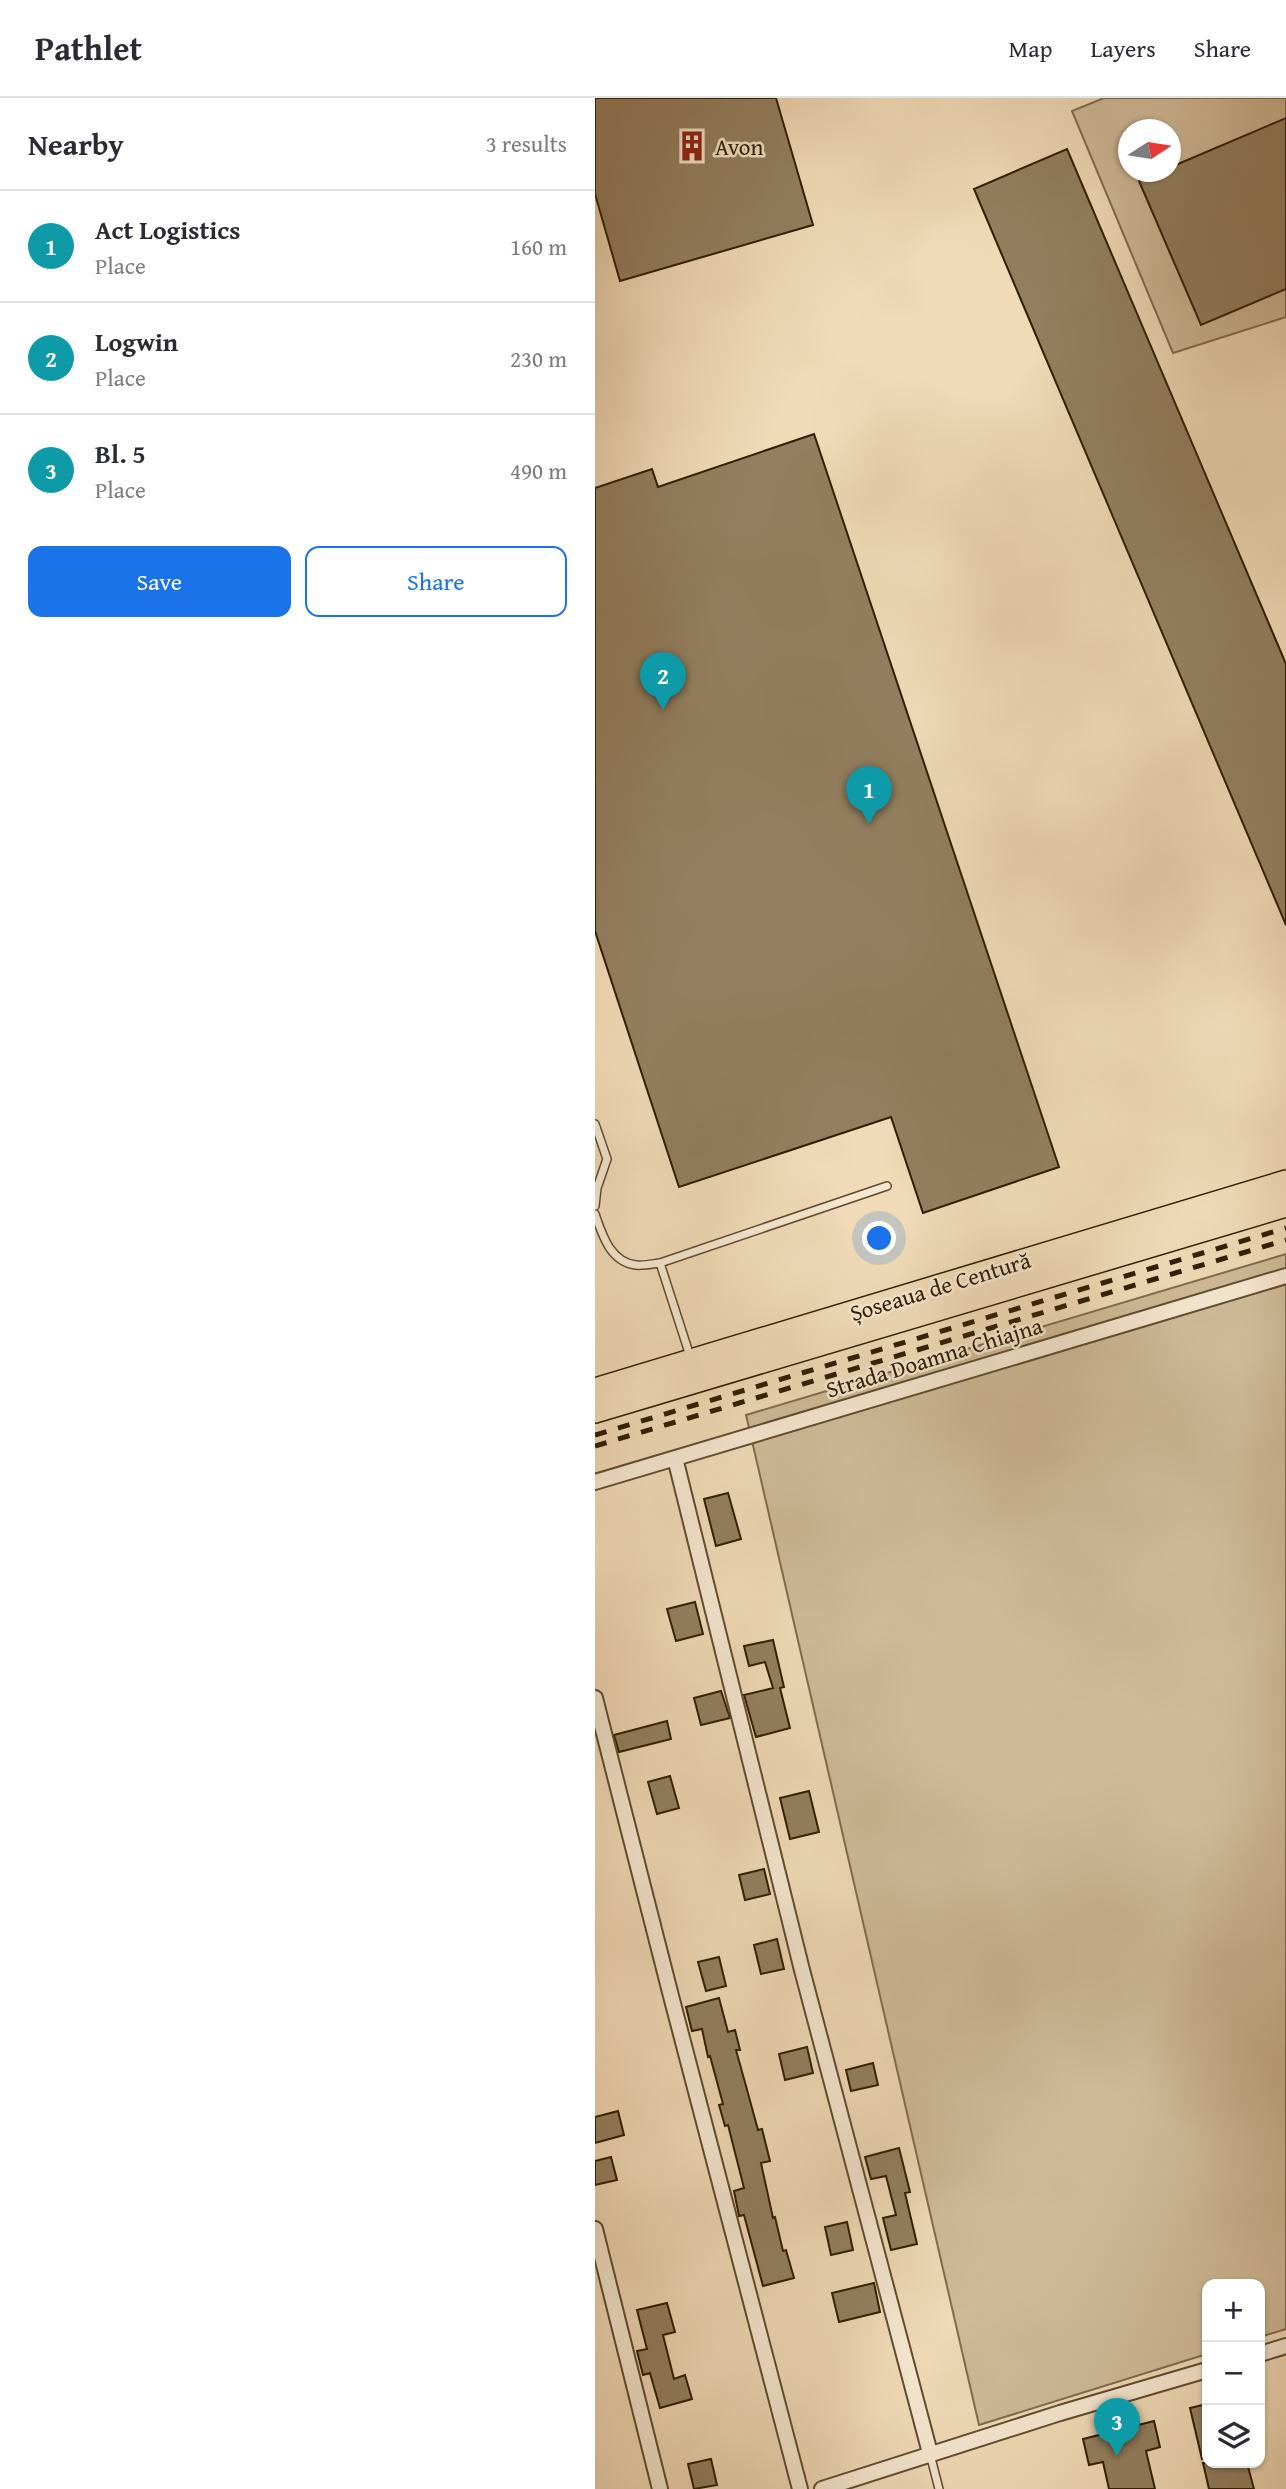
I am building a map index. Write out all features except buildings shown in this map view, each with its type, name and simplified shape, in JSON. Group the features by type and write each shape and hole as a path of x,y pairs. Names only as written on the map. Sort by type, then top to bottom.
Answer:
{"main road":[{"name":"Șoseaua de Centură","path":"595,1390 1286,1182"},
{"name":"Șoseaua de Centură","path":"595,1412 1286,1205"}],"street":[{"name":"Strada Doamna Chiajna","path":"595,1482 1286,1276"},
{"path":"675,1458 802,1970 930,2453"},
{"path":"595,1698 800,2489"},
{"path":"595,2229 660,2489"},
{"path":"1265,2352 1286,2346"},
{"path":"822,2489 930,2453 1202,2371"}],"lane":[{"path":"595,1124 607,1159 597,1188 595,1206"},
{"path":"595,1213 604,1241 617,1257 635,1265 660,1263 887,1185"},
{"path":"660,1263 691,1360"},
{"path":"930,2453 939,2489"}],"shaded area":[{"path":"1104,98 1286,98 1286,317 1173,353 1072,111"},
{"path":"1286,1254 1286,2329 1265,2335 1265,2279 1202,2279 1202,2356 979,2425 746,1415"}],"railway":[{"path":"595,1435 1286,1228"},
{"path":"595,1446 1286,1240"}],"place":[{"name":"Avon","path":"692,146"},
{"name":"Logwin","path":"663,710"},
{"name":"Act Logistics","path":"869,824"},
{"name":"Bl. 5","path":"1117,2456"}]}
